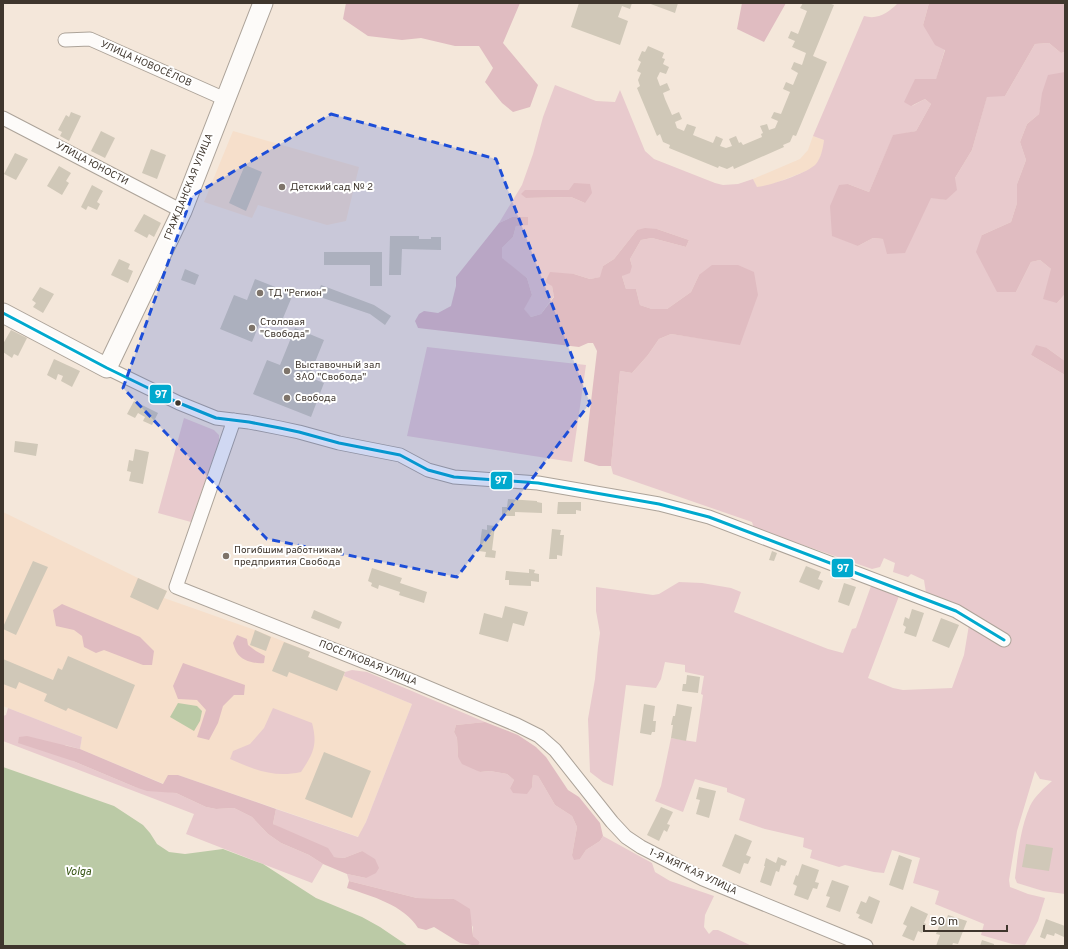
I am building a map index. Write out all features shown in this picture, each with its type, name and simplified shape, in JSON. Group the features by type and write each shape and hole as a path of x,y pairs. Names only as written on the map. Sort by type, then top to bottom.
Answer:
{"street":[{"name":"ГРАЖДАНСКАЯ УЛИЦА","path":"107,368 182,211 263,3"},
{"name":"УЛИЦА НОВОСЁЛОВ","path":"65,40 90,39 225,99"},
{"name":"УЛИЦА ЮНОСТИ","path":"3,118 182,211"},
{"path":"3,312 107,368 179,403 216,418 299,432 339,443 400,455 428,470 454,477 538,483 659,504 709,517 956,611 1004,640"},
{"name":"ПОСЕЛКОВАЯ УЛИЦА","path":"234,420 176,587 233,608 517,725 539,736 555,750"},
{"name":"1-Я МЯГКАЯ УЛИЦА","path":"555,750 612,822 626,837 641,847 703,879 866,946"}],"highlighted area":[{"path":"331,114 496,159 590,403 457,577 267,539 123,388 192,196"}],"shaded area":[{"path":"346,3 520,3 503,43 538,85 530,107 513,112 502,103 485,82 493,68 479,46 455,46 421,38 402,40 368,36 343,19"},
{"path":"742,3 786,3 764,42 737,29"},
{"path":"898,3 929,3 923,25 945,49 936,80 912,106 925,99 931,104 916,131 893,136 869,192 848,184 858,246 873,238 883,239 931,197 946,200 955,178 972,150 987,96 1005,96 1035,44 1049,43 1061,53 1065,52 1065,72 1041,104 1039,114 1027,124 1020,142 1026,160 1017,184 1017,203 1011,222 982,235 1016,292 1031,262 1040,260 1051,269 1057,303 1065,294 1065,361 1047,348 1031,355 1065,375 1065,894 1043,891 1017,883 1015,878 1020,842 1030,806 1034,799 1052,781 1040,779 1035,771 1017,831 1009,880 1010,887 1028,894 1045,898 1038,921 1025,945 1012,944 981,935 984,924 935,904 939,891 913,883 920,858 892,850 884,873 845,865 839,867 810,858 812,850 803,847 804,838 765,829 739,820 745,799 727,792 727,788 695,779 683,812 655,801 661,786 671,738 696,742 703,695 701,694 704,676 685,672 685,665 665,662 661,679 656,688 626,685 613,786 603,782 590,772 588,719 595,679 600,633 596,611 596,587 653,595 659,594 679,582 702,583 731,588 741,592 734,612 828,649 843,653 852,629 856,628 871,586 899,596 868,678 893,688 903,690 952,688 964,655 969,625 999,643 1005,632 1001,634 926,593 924,580 911,574 908,577 893,572 895,563 884,558 880,567 872,569 754,528 752,522 613,474 611,466 620,371 632,373 648,355 659,339 671,334 740,344 699,275 691,292 667,309 652,309 640,305 636,289 626,289 622,276 632,266 630,259 641,240 652,238 686,247 689,240 657,229 637,230 614,259 603,266 601,277 590,279 574,274 552,286 554,296 541,314 531,317 523,309 532,295 527,278 502,259 502,248 513,237 516,226 528,217 512,217 499,223 522,185 533,154 543,117 555,85 596,101 615,102 620,90 645,151 654,159 723,185 738,184 753,179 757,187 763,186 797,175 812,168 818,162 824,140 813,136 864,16 874,17 882,15","holes":["525,190 569,190 585,203 571,197 526,198"]},
{"path":"929,3 1065,3 1065,52 1061,53 1049,43 1035,44 1005,96 987,97 972,150 955,178 957,190 946,200 931,198 905,253 887,254 883,239 873,238 858,246 832,236 830,206 839,185 848,184 869,192 893,135 916,131 931,104 925,99 911,106 904,102 915,79 936,79 945,50 935,45 923,25"},
{"path":"1065,72 1065,294 1057,303 1043,299 1051,269 1040,260 1031,262 1016,292 997,292 976,252 982,235 1011,222 1017,203 1017,184 1026,160 1020,142 1027,124 1039,114 1042,93 1048,75"},
{"name":"Детский сад № 2","path":"233,131 359,167 346,221 327,225 258,205 252,218 204,202"},
{"path":"813,136 824,140 823,150 817,164 809,170 765,187 757,188 753,179 800,159 808,150"},
{"path":"574,183 590,184 592,193 585,203 571,197 526,198 521,194 525,190 569,190"},
{"path":"512,217 528,217 528,225 516,226 513,237 502,248 502,258 527,278 532,295 524,309 531,317 541,314 554,297 552,286 545,282 550,272 574,274 590,279 600,277 603,266 614,259 637,230 645,228 657,229 689,240 686,247 652,238 641,240 630,259 632,266 630,273 622,276 626,289 636,289 640,305 652,309 667,309 691,292 699,275 712,265 738,265 754,272 758,295 740,345 671,334 659,339 648,355 632,373 620,371 611,466 599,466 584,461 597,351 593,343 588,343 579,347 418,328 415,321 419,314 424,311 438,313 451,306 456,286 456,277 499,223"},
{"path":"1036,345 1047,348 1065,361 1065,375 1031,355"},
{"path":"427,347 586,365 572,462 407,436"},
{"path":"184,418 214,430 219,435 219,441 191,522 158,513"},
{"path":"3,512 167,591 164,598 255,630 310,652 308,657 345,672 344,676 412,704 359,837 178,775 164,784 80,749 82,737 3,706"},
{"path":"62,604 140,637 154,651 152,665 143,665 104,650 96,653 84,647 82,636 74,630 56,626 53,610"},
{"path":"237,635 247,639 248,645 265,656 264,663 249,661 239,656 233,643"},
{"path":"183,663 245,685 244,695 234,695 223,706 218,723 209,740 197,737 206,710 197,700 178,699 173,686"},
{"path":"352,670 367,672 485,722 456,725 454,732 457,738 458,757 480,772 490,771 507,774 514,780 510,788 532,787 533,775 538,776 555,805 572,816 577,827 572,855 580,859 586,850 600,841 603,836 652,863 655,872 670,881 714,896 705,915 704,927 709,934 713,930 718,930 752,946 478,946 480,942 473,936 473,927 454,899 417,898 349,881 347,874 366,878 362,851 344,858 334,857 273,824 276,809 358,837 366,822 412,704 344,676 345,672"},
{"path":"8,708 82,737 80,749 65,745 73,761 135,787 176,793 206,807 216,809 234,808 252,817 268,834 281,843 309,855 323,864 312,883 186,834 194,814 3,741 3,716 6,715"},
{"path":"273,708 312,723 314,731 313,749 309,760 301,772 282,774 265,772 256,770 230,759 233,751 250,744 264,728"},
{"path":"485,722 518,735 536,747 546,757 568,790 579,797 600,823 603,836 600,841 586,850 580,859 574,860 572,855 577,827 572,816 555,805 538,776 533,775 532,787 527,794 513,793 510,788 514,780 507,774 490,771 480,772 462,764 458,757 457,738 454,732 456,725"},
{"path":"27,736 80,749 163,784 168,775 178,775 276,809 273,824 328,848 334,857 344,858 362,851 375,859 379,868 376,873 366,878 347,874 281,843 268,834 252,817 234,808 216,809 206,807 176,793 147,791 135,787 73,761 18,743 19,737"},
{"path":"349,881 417,898 454,899 470,909 473,936 480,942 478,946 460,943 434,927 426,930 418,928 412,920 396,907 347,888"}],"water":[{"path":"178,703 197,706 202,711 200,721 194,731 170,717"},
{"name":"Volga","path":"3,767 114,806 143,825 157,844 169,852 185,854 223,849 263,864 316,898 362,917 408,946 3,946"}],"building":[{"path":"579,3 632,3 630,9 622,6 618,17 628,21 620,45 571,27"},
{"path":"648,3 678,3 675,13"},
{"path":"803,3 828,3 834,5 813,56 827,62 796,136 793,135 790,142 783,145 784,147 734,169 733,166 727,169 719,166 718,168 669,148 670,145 663,142 660,134 657,136 637,88 640,86 638,80 641,73 637,71 641,62 638,60 642,51 645,52 648,46 664,53 662,58 665,59 663,64 669,67 666,74 660,72 657,78 660,86 667,83 670,90 663,93 672,115 679,112 682,119 675,122 677,128 684,131 687,124 696,127 693,135 713,143 716,136 723,139 720,146 726,148 732,146 729,139 736,136 739,143 741,142 743,145 762,137 761,134 763,133 760,126 767,124 769,130 775,128 778,121 771,118 774,112 781,114 790,92 783,89 786,82 793,85 798,73 791,69 794,62 802,65 806,53 792,47 795,41 788,38 791,31 798,34 807,11 800,8"},
{"path":"71,112 81,116 69,141 60,136 62,132 58,130 66,115 69,117"},
{"path":"101,131 115,138 105,158 91,151"},
{"path":"151,149 166,155 157,179 142,173"},
{"path":"15,153 28,159 16,180 4,174"},
{"path":"245,165 262,172 246,211 229,203"},
{"path":"59,166 71,173 66,181 69,183 62,195 47,186"},
{"path":"92,185 103,191 97,202 100,204 97,210 88,206 86,210 81,207"},
{"path":"144,214 161,223 154,237 149,234 147,238 134,231"},
{"path":"390,236 419,236 419,239 441,237 441,250 402,249 401,275 389,275"},
{"path":"324,252 382,252 382,286 370,286 370,265 324,265"},
{"path":"119,259 130,264 128,269 133,271 128,283 111,275"},
{"path":"185,269 199,275 195,285 181,280"},
{"path":"255,279 293,294 281,323 263,315 252,342 220,329 234,295 247,300"},
{"path":"321,285 374,305 391,316 385,325 370,314 317,296"},
{"path":"40,287 54,294 43,313 33,307 36,303 32,300"},
{"name":"Выставочный зал ЗАО \"Свобода\"","path":"295,328 324,340 309,377 324,383 311,417 253,394 267,360 280,365"},
{"path":"11,330 27,338 18,356 14,354 12,358 3,352 3,344"},
{"path":"54,359 80,371 72,387 61,381 63,376 58,374 56,380 47,375"},
{"path":"134,401 158,413 152,425 143,421 145,417 138,413 135,418 127,414"},
{"path":"15,441 38,444 36,456 14,452"},
{"path":"135,449 149,452 143,484 129,481 131,472 127,471 129,460 133,461"},
{"path":"508,499 537,501 542,503 542,513 515,512 515,516 502,516 502,507 507,507"},
{"path":"558,502 581,502 581,511 576,510 576,514 557,514"},
{"path":"487,525 495,526 492,550 496,551 495,558 485,557 486,552 479,551 482,529 487,530"},
{"path":"552,529 561,530 560,535 564,535 562,556 557,555 557,559 549,559"},
{"path":"772,551 777,553 774,561 769,560"},
{"path":"33,561 48,567 16,635 3,629 3,627"},
{"path":"806,566 821,572 818,579 823,581 819,590 799,582"},
{"path":"372,568 402,578 400,583 427,592 424,603 399,595 400,592 379,585 378,589 371,586 372,583 368,581"},
{"path":"529,569 535,570 534,573 539,574 539,582 531,581 531,586 509,585 509,580 505,580 506,571 529,573"},
{"path":"138,578 167,591 158,610 130,597"},
{"path":"844,583 856,587 849,606 838,602"},
{"path":"505,606 528,612 524,626 513,623 508,642 479,634 484,613 502,618"},
{"path":"912,609 924,613 916,637 904,633 906,627 903,625 905,617 909,619"},
{"path":"314,610 342,622 339,629 311,618"},
{"path":"941,618 959,625 949,648 932,641"},
{"path":"255,630 271,637 266,651 250,645"},
{"path":"284,642 310,652 308,657 345,672 337,691 289,672 287,677 272,671"},
{"path":"68,656 135,685 117,729 68,708 66,711 44,701 47,694 19,682 16,689 3,684 3,659 53,680 58,668 62,670"},
{"path":"687,675 700,677 698,693 682,691 683,684 686,684"},
{"path":"644,704 655,706 653,721 656,721 655,732 652,732 651,735 640,733"},
{"path":"677,704 692,707 686,741 671,738 673,725 671,725 673,716 675,716"},
{"path":"324,752 371,771 352,818 305,799"},
{"path":"699,787 716,791 709,818 696,814 700,800 696,799"},
{"path":"661,807 673,812 667,824 670,825 667,832 664,830 659,841 647,835"},
{"path":"735,834 752,841 746,855 751,857 748,864 744,863 740,874 722,866"},
{"path":"1026,844 1053,848 1049,871 1022,867"},
{"path":"899,855 912,860 903,890 889,885"},
{"path":"778,857 787,861 785,866 781,865 779,872 776,871 771,886 760,882 766,858 776,863"},
{"path":"802,864 819,870 815,882 819,883 817,889 813,888 808,900 794,895 797,886 793,884 796,875 798,876"},
{"path":"832,880 849,886 840,912 826,907 830,897 826,896"},
{"path":"869,896 880,901 872,924 858,918 860,915 856,913 861,901 866,903"},
{"path":"911,906 928,914 922,933 918,931 914,941 902,936 907,926 903,924"},
{"path":"948,915 967,921 958,944 953,943 952,946 936,946 940,935 936,934 941,921 945,923"},
{"path":"1046,919 1065,926 1064,937 1055,933 1054,936 1047,934 1045,939 1040,937"},
{"path":"982,940 994,944 994,946 980,946"}],"transit line":[{"name":"97","path":"3,313 107,368 179,403 216,418 280,428 339,443 400,455 428,470 454,477 538,483 659,504 709,517 956,611 1004,640"}],"place":[{"name":"Детский сад № 2","path":"282,187"},
{"name":"ТД \"Регион\"","path":"260,293"},
{"name":"Столовая \"Свобода\"","path":"252,328"},
{"name":"Выставочный зал ЗАО \"Свобода\"","path":"287,371"},
{"name":"Свобода","path":"287,398"},
{"name":"Погибшим работникам предприятия Свобода","path":"226,556"}]}
